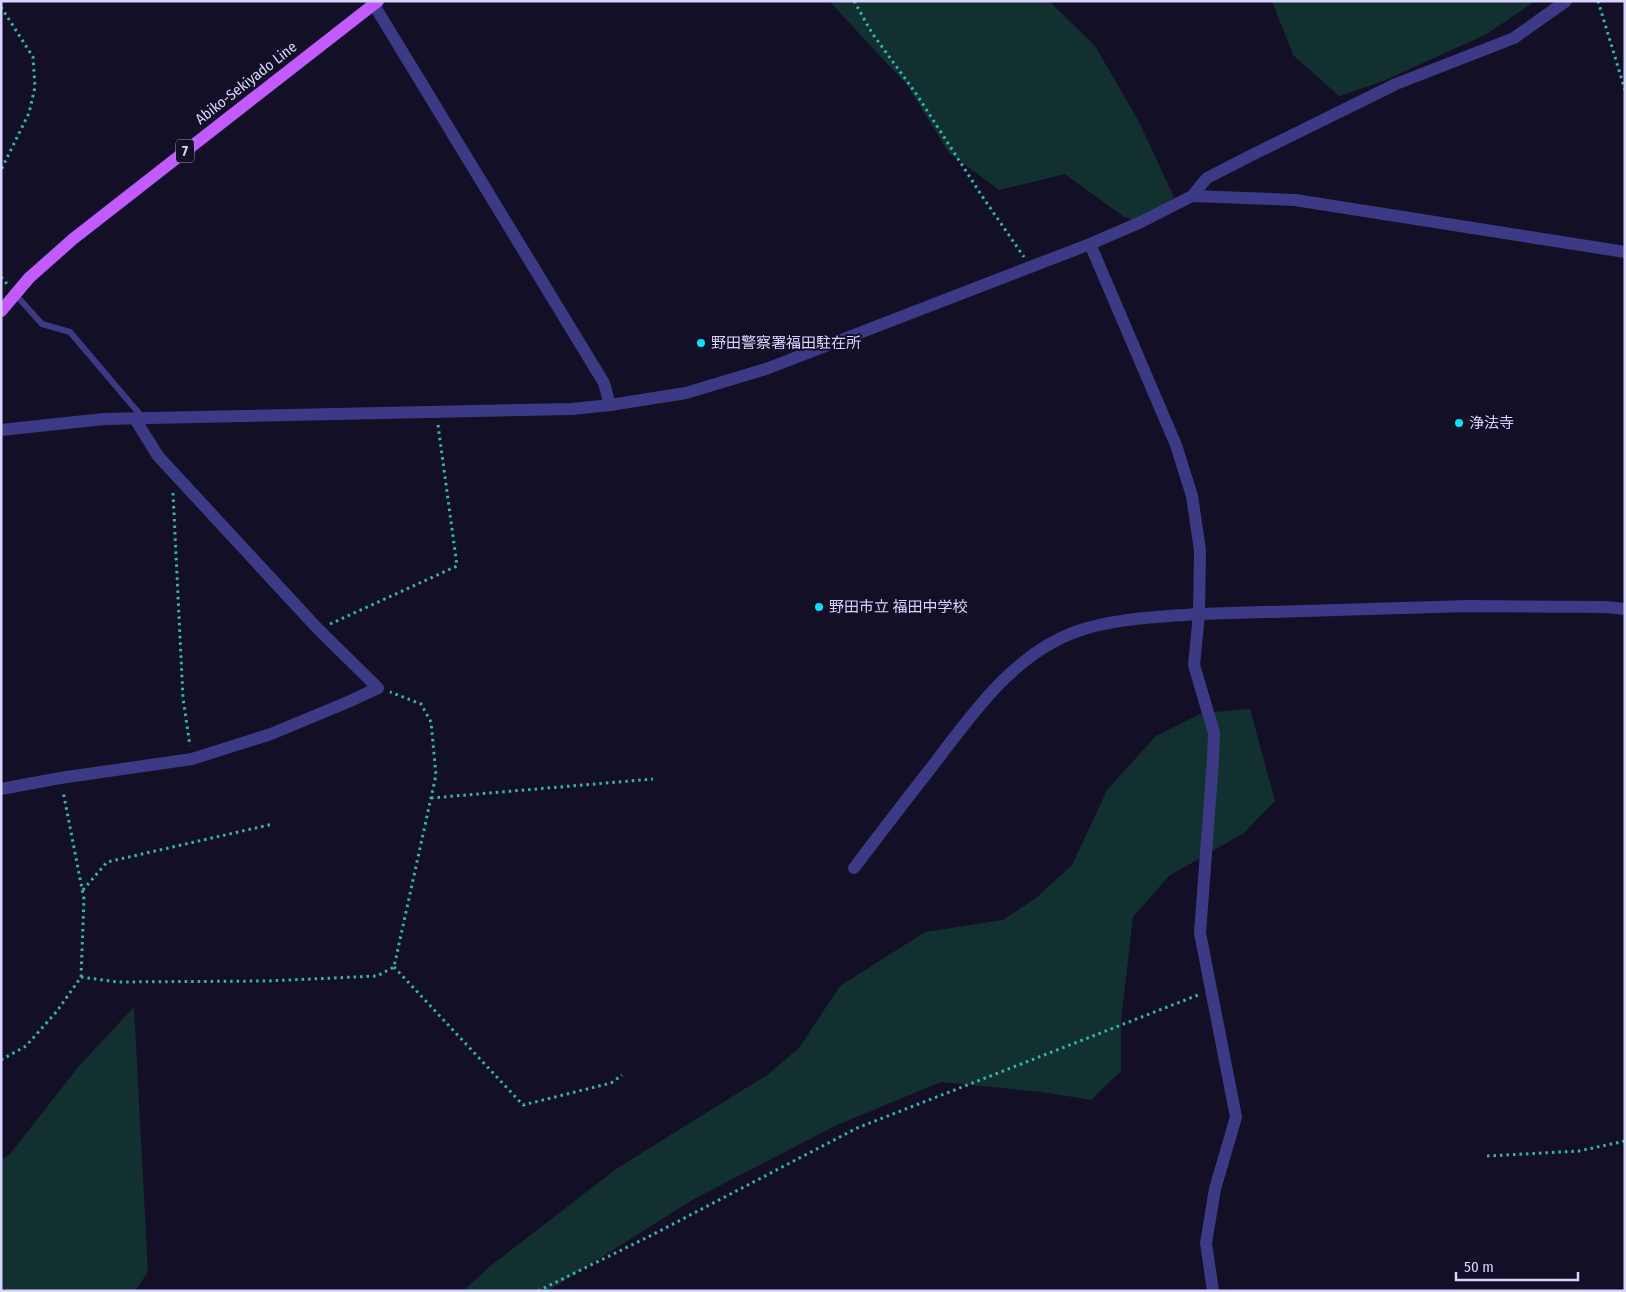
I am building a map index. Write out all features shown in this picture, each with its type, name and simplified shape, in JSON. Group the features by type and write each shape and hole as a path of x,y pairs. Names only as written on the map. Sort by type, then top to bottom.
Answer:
{"main road":[{"name":"Abiko-Sekiyado Line","path":"1,311 29,278 73,238 376,3"}],"street":[{"path":"1,430 104,419 572,408 610,405 686,393 766,369 1090,244 1141,222 1192,196 1207,178 1396,84 1514,38 1566,1"},
{"path":"376,3 604,383 610,405"},
{"path":"1192,196 1295,200 1625,252"},
{"path":"1090,244 1176,445 1192,496 1200,550 1199,614 1194,665 1214,733 1214,760 1200,933 1236,1117 1215,1189 1206,1243 1213,1291"},
{"path":"1,789 60,778 192,759 271,734 378,688 318,629 158,456 139,419"},
{"path":"854,868 973,714 1006,677 1054,642 1075,632 1098,625 1199,614 1469,606 1606,607 1625,609"}],"lane":[{"path":"15,294 42,324 70,332 139,419"}],"path":[{"path":"854,1 872,33 917,95 986,203 1031,267"},
{"path":"1598,1 1625,90"},
{"path":"1,8 34,57 35,88 29,113 1,170"},
{"path":"318,629 457,566 436,412"},
{"path":"172,470 183,698 192,759"},
{"path":"80,977 117,982 267,981 377,976 394,967 436,775 431,722 421,704 378,688"},
{"path":"1,1060 26,1046 57,1011 80,977 84,899 60,778"},
{"path":"431,798 653,779"},
{"path":"82,891 107,862 273,824"},
{"path":"394,967 523,1105 611,1083 622,1075"},
{"path":"538,1291 650,1236 857,1128 1211,990"},
{"path":"1486,1156 1579,1151 1625,1141"}],"green space":[{"path":"829,1 1049,1 1095,46 1138,120 1174,197 1147,224 1124,217 1065,174 999,190 949,153 907,85"},
{"path":"1272,1 1535,1 1487,34 1381,82 1339,96 1293,55"},
{"path":"1250,709 1275,801 1244,833 1169,876 1133,917 1121,1022 1121,1071 1091,1100 1042,1092 941,1082 837,1125 694,1199 548,1291 463,1291 488,1268 616,1169 767,1075 799,1048 840,986 925,932 1003,920 1036,898 1072,865 1107,790 1156,736 1202,713"},
{"path":"134,1007 148,1272 135,1291 1,1291 1,1161 10,1154 79,1066"}],"place":[{"name":"野田警察署福田駐在所","path":"701,343"},
{"name":"浄法寺","path":"1459,423"},
{"name":"野田市立 福田中学校","path":"819,607"}]}
